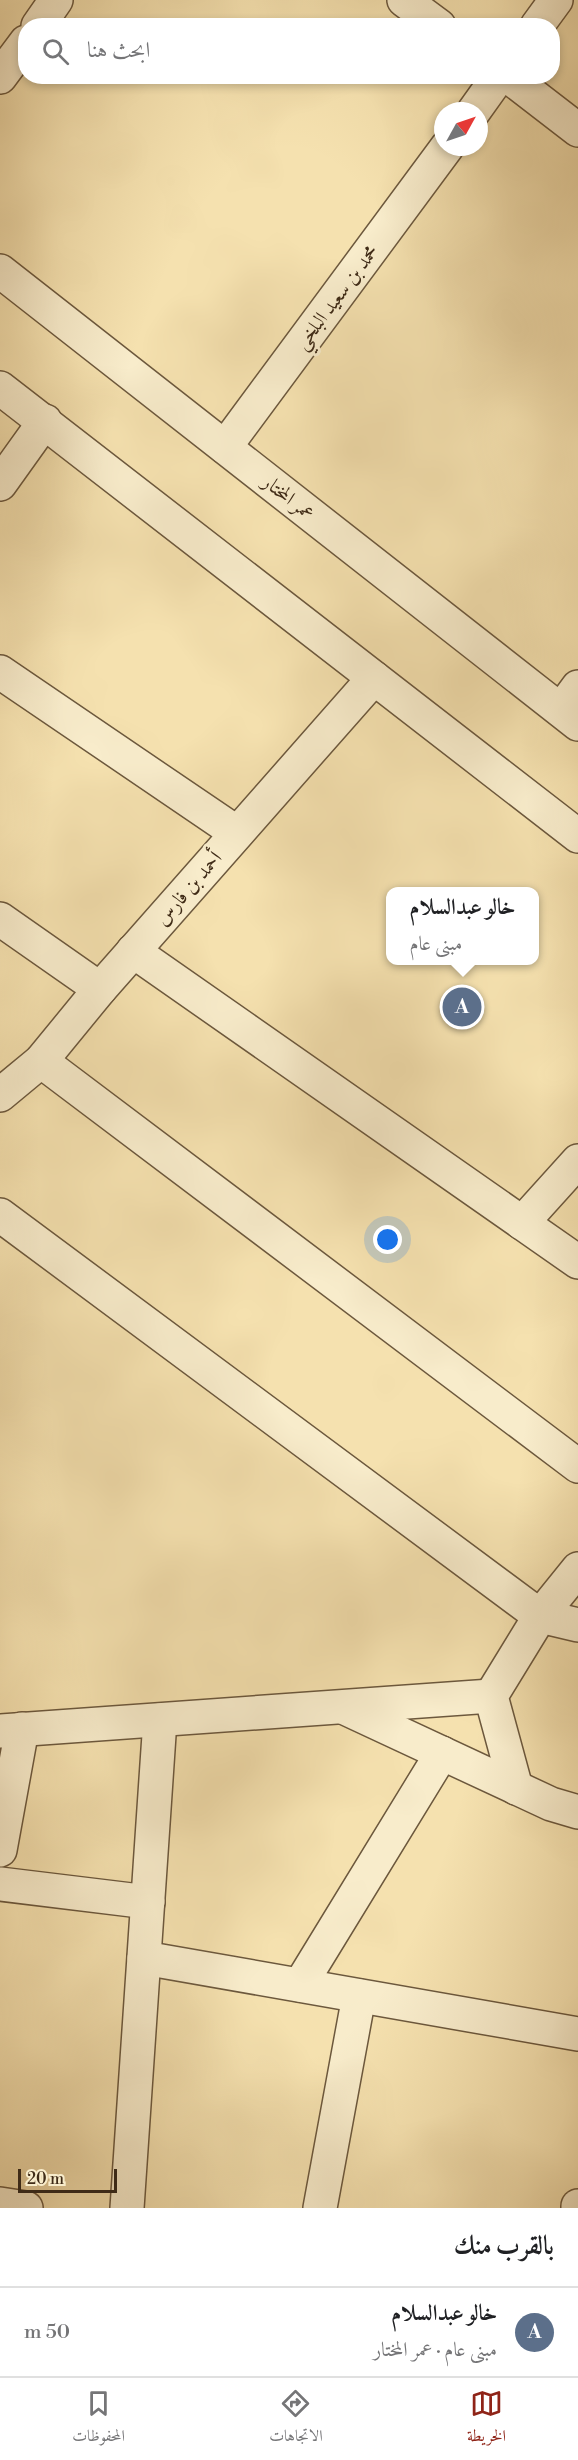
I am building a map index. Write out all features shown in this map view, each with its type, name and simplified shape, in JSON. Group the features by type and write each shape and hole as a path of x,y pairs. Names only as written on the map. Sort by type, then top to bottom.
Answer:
{"street":[{"path":"44,18 57,0"},
{"path":"404,0 428,18"},
{"path":"543,18 556,0"},
{"path":"0,77 18,53"},
{"path":"480,102 493,84"},
{"path":"518,84 578,130"},
{"name":"محمد بن سعيد البلخي","path":"225,447 440,156"},
{"name":"عمر المختار","path":"0,271 225,447 572,707"},
{"path":"0,388 578,836"},
{"path":"0,484 45,421"},
{"path":"0,672 237,833"},
{"name":"أحمد بن فارس","path":"2,1089 41,1061 100,988 374,678"},
{"path":"0,919 100,988"},
{"path":"133,951 578,1262"},
{"path":"41,1061 578,1466"},
{"path":"522,1223 578,1161"},
{"path":"0,1215 540,1616 578,1625"},
{"path":"516,1788 491,1696 540,1616 578,1569"},
{"path":"0,1850 11,1730 491,1696"},
{"path":"344,1707 551,1804 578,1812"},
{"path":"127,2208 160,1720"},
{"path":"300,1985 442,1753"},
{"path":"0,1884 148,1902"},
{"path":"144,1958 578,2034"},
{"path":"320,2208 359,1996"},
{"path":"0,2204 26,2208"}],"place":[{"name":"خالو عبدالسلام","path":"462,1007"}]}
